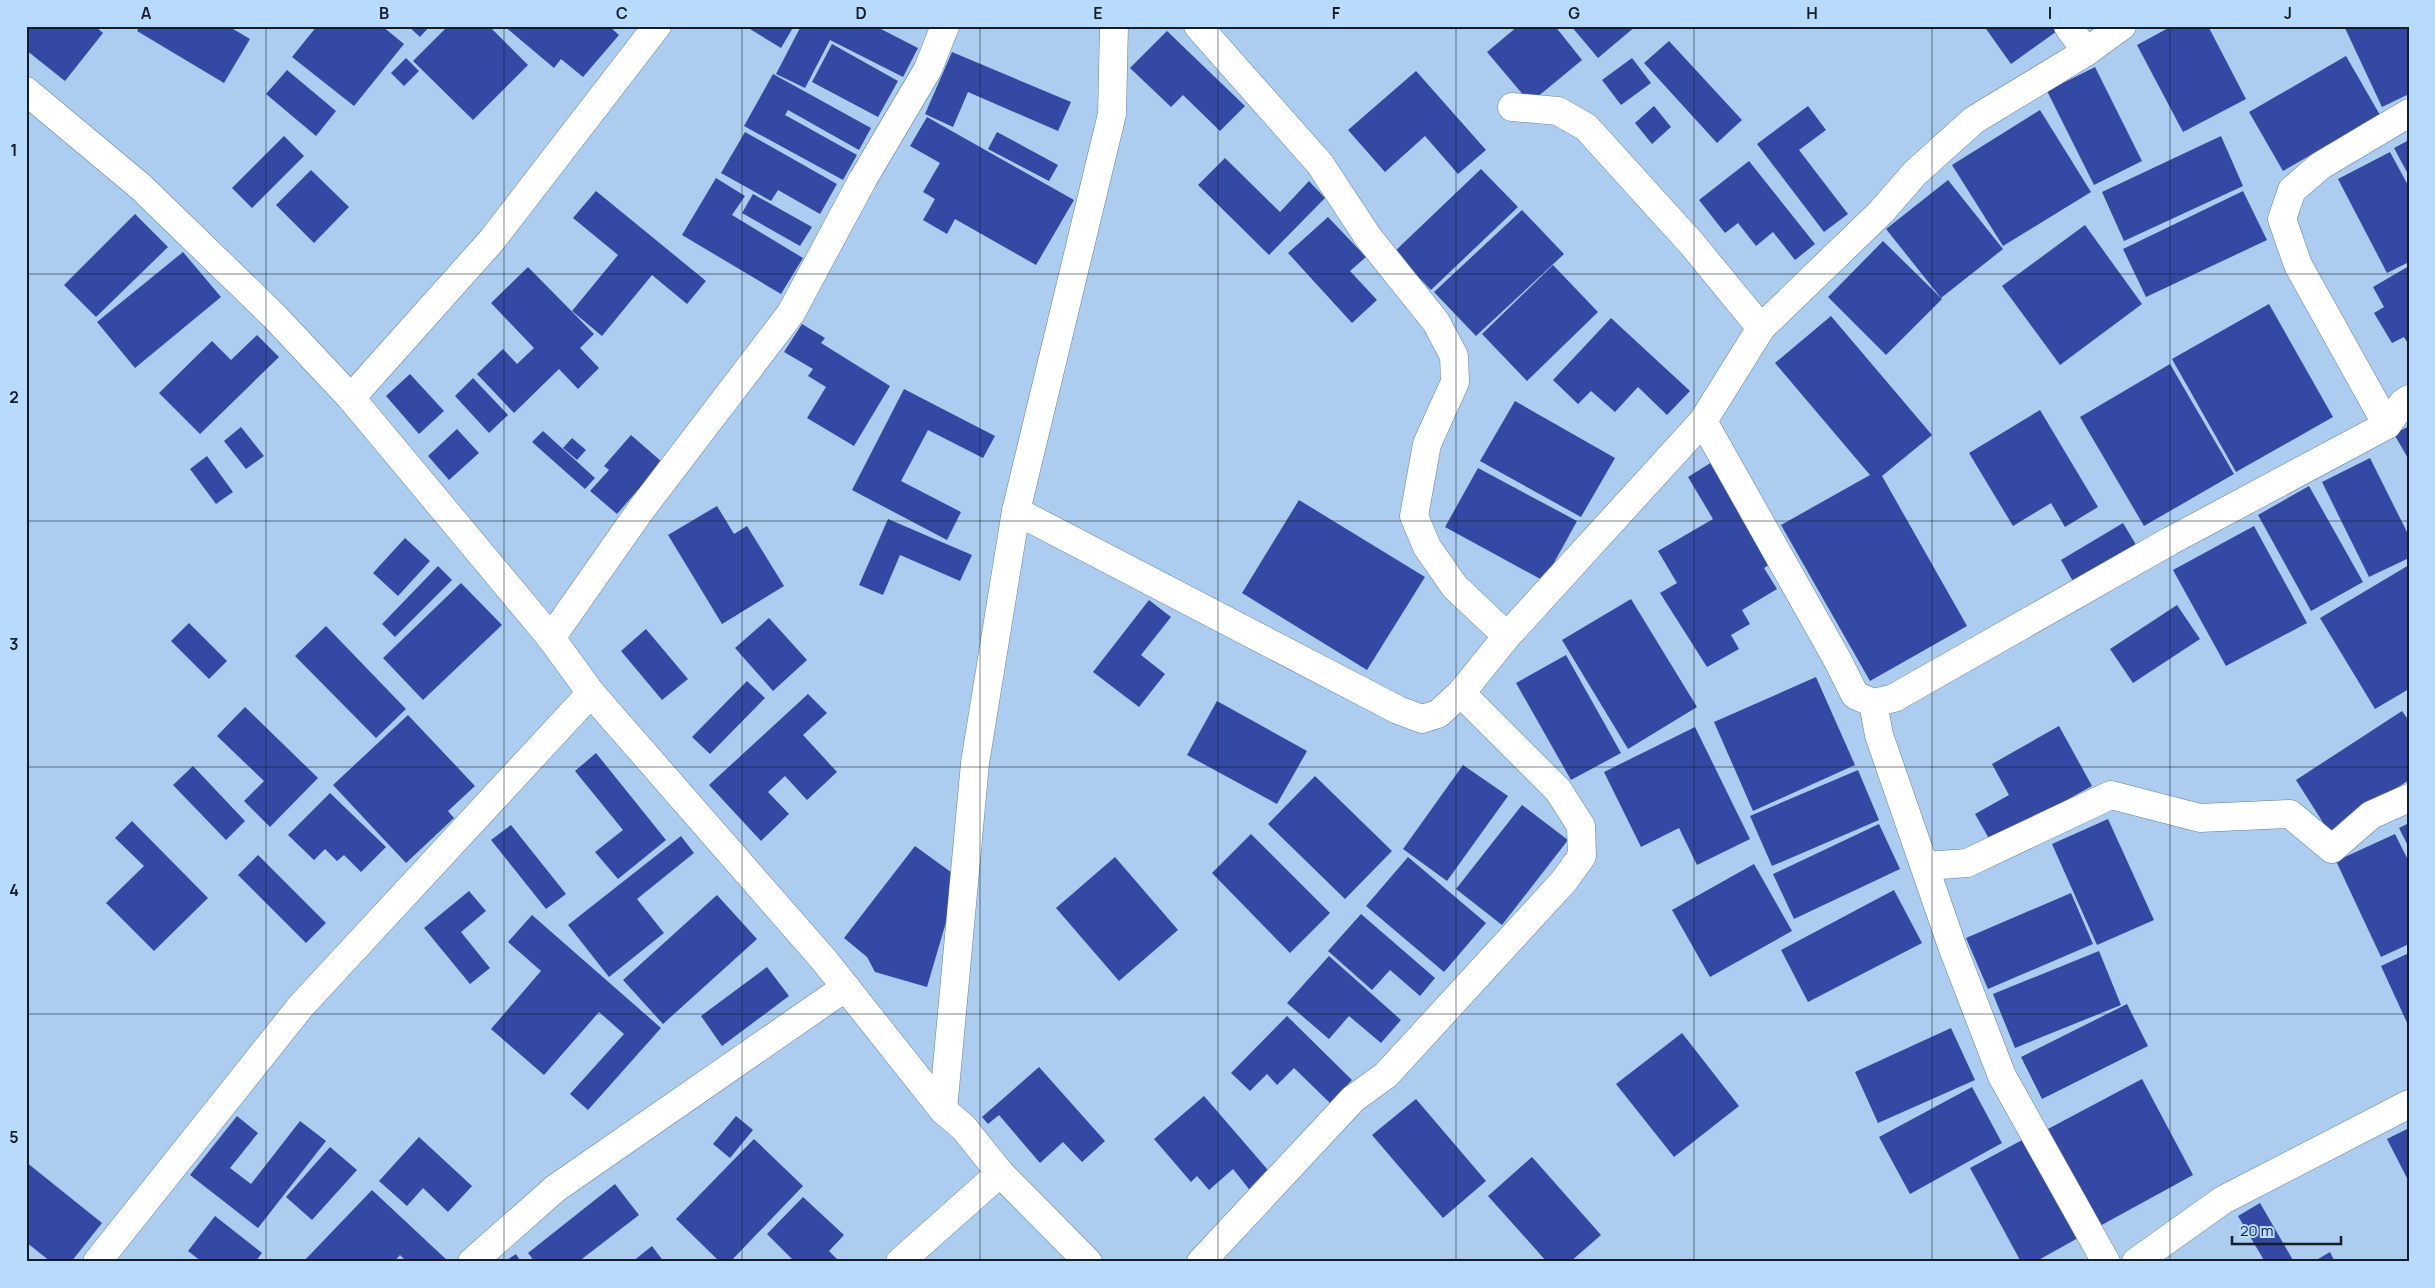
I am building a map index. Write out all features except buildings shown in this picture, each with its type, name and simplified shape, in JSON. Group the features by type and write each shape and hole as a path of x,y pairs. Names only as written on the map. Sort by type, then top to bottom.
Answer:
{"street":[{"path":"351,398 492,240 657,26"},
{"path":"551,638 640,511 791,313 864,179 928,69 945,26"},
{"path":"943,1110 975,763 1016,511 1112,114 1114,26"},
{"path":"1198,26 1320,164 1368,237 1436,322 1454,356 1455,382 1428,444 1414,516 1427,547 1455,587 1507,636"},
{"path":"2068,26 2086,52"},
{"path":"1016,511 1398,710 1422,719 1438,714 1461,693 1507,636 1703,421 1761,328 1881,212 1915,173 1974,120 2086,52 2122,26"},
{"path":"26,91 141,186 275,317 351,398 551,638 591,694 846,987 943,1110 964,1128 1000,1173 1088,1262"},
{"path":"1512,107 1558,111 1586,127 1692,244 1761,328"},
{"path":"2387,425 2298,265 2282,219 2292,190 2320,166 2409,113"},
{"path":"1703,421 1838,659 1855,695 1873,703 1894,698 2170,541 2387,425 2403,403 2409,399"},
{"path":"1200,1262 1353,1099 1386,1075 1564,881 1582,856 1581,826 1558,790 1461,693"},
{"path":"97,1262 301,1006 591,694"},
{"path":"1873,703 1879,735 1926,866 1952,946 2002,1076 2106,1262"},
{"path":"1926,866 1967,863 2111,795 2200,818 2290,814 2332,849 2371,815 2409,798"},
{"path":"472,1262 556,1188 846,987"},
{"path":"2136,1262 2222,1200 2409,1104"},
{"path":"900,1262 1000,1173"}]}
